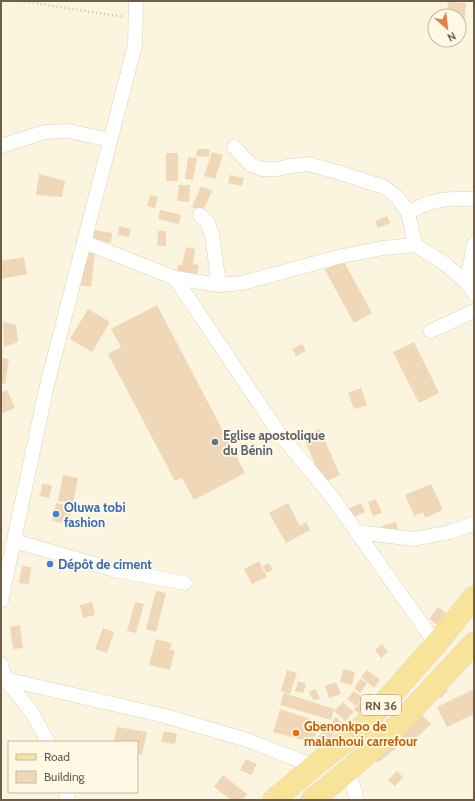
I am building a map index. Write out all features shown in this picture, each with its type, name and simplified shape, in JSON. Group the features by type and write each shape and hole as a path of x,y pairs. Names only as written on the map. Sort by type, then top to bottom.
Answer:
{"main road":[{"name":"RN 36","path":"274,800 367,722 436,644 474,597"},
{"name":"RN 36","path":"312,800 349,770 392,731 474,643"}],"street":[{"path":"1,601 47,385 135,45 136,1"},
{"path":"1,146 45,132 68,131 110,140"},
{"path":"234,147 250,164 262,169 277,169 308,164 384,187 398,198 408,213 415,245"},
{"path":"408,213 420,205 439,200 474,199"},
{"path":"200,215 208,223 212,235 219,285"},
{"path":"84,242 175,278 219,285 242,283 338,257 383,248 415,245 444,263 470,288"},
{"path":"470,288 474,244"},
{"path":"175,278 280,433 332,497 436,644"},
{"path":"431,331 474,310"},
{"path":"357,532 414,539 450,532 474,524"},
{"path":"14,541 115,570 185,583"},
{"path":"1,664 3,679 31,711 47,741"},
{"path":"3,679 166,716 247,740 314,766"},
{"path":"349,770 357,800"}],"path":[{"path":"21,1 135,19"}],"building":[{"path":"448,2 466,3 466,8 448,8"},
{"path":"197,149 210,149 209,157 196,156"},
{"path":"212,152 223,155 215,179 204,176"},
{"path":"166,153 178,153 178,181 166,181"},
{"path":"188,157 197,158 193,180 185,179"},
{"path":"39,174 65,181 62,197 36,195"},
{"path":"230,175 244,178 242,186 228,183"},
{"path":"179,185 190,185 189,202 177,201"},
{"path":"201,186 212,191 203,211 192,207"},
{"path":"150,195 158,197 155,208 147,206"},
{"path":"160,210 181,215 179,224 158,219"},
{"path":"387,216 390,223 378,228 375,221"},
{"path":"119,226 131,229 129,237 118,235"},
{"path":"94,230 112,233 111,243 92,240"},
{"path":"158,231 166,231 166,246 157,246"},
{"path":"186,247 195,249 193,264 199,265 197,275 177,271 178,265 182,265"},
{"path":"82,252 95,254 91,287 78,285"},
{"path":"24,257 27,274 1,279 1,261"},
{"path":"343,260 372,313 354,323 325,270"},
{"path":"157,305 245,473 194,500 182,478 175,481 108,354 121,347 111,329"},
{"path":"88,309 110,322 92,352 70,339"},
{"path":"3,322 16,325 18,342 4,347"},
{"path":"414,342 439,393 419,403 393,352"},
{"path":"302,344 306,351 296,356 292,349"},
{"path":"1,358 9,359 5,384 1,383"},
{"path":"361,388 367,405 354,409 348,393"},
{"path":"7,390 15,408 1,414 1,392"},
{"path":"320,429 340,475 323,483 303,436"},
{"path":"63,475 78,478 73,503 58,501"},
{"path":"42,484 52,485 49,498 40,496"},
{"path":"431,484 443,510 425,518 423,512 414,516 405,495"},
{"path":"376,499 382,513 373,516 368,502"},
{"path":"56,503 72,506 69,524 52,521"},
{"path":"288,503 300,526 306,522 310,530 286,543 269,513"},
{"path":"361,503 365,512 352,518 348,509"},
{"path":"396,522 398,529 383,533 382,526"},
{"path":"259,561 267,577 252,584 244,569"},
{"path":"269,563 273,570 266,573 263,566"},
{"path":"22,566 31,567 29,584 19,583"},
{"path":"156,591 166,593 156,632 146,629"},
{"path":"92,602 95,615 83,618 80,605"},
{"path":"135,602 144,604 136,633 127,631"},
{"path":"438,607 446,613 437,625 429,619"},
{"path":"20,625 23,648 13,649 10,627"},
{"path":"103,628 114,632 107,653 95,649"},
{"path":"156,639 172,643 170,649 175,651 170,670 149,665"},
{"path":"382,644 388,652 381,658 375,650"},
{"path":"343,669 355,672 352,685 340,682"},
{"path":"287,670 297,673 290,694 281,691"},
{"path":"367,670 380,680 374,688 361,677"},
{"path":"360,679 367,683 360,693 354,688"},
{"path":"298,681 306,684 303,693 295,691"},
{"path":"336,682 341,694 329,698 325,686"},
{"path":"442,685 448,690 441,698 435,694"},
{"path":"315,689 320,698 314,701 309,692"},
{"path":"474,689 474,714 447,727 437,707"},
{"path":"354,691 363,698 356,706 347,699"},
{"path":"284,693 334,709 331,720 280,705"},
{"path":"369,693 376,700 361,716 354,709"},
{"path":"343,702 354,712 345,721 334,711"},
{"path":"280,709 323,723 311,742 273,732"},
{"path":"421,714 431,724 407,747 398,737"},
{"path":"336,717 343,724 320,749 313,742"},
{"path":"117,727 147,732 142,755 138,754 138,741 114,741"},
{"path":"164,731 177,734 175,744 161,742"},
{"path":"396,738 401,744 378,763 373,757"},
{"path":"246,759 257,764 251,775 240,770"},
{"path":"397,771 403,777 395,786 388,780"},
{"path":"223,775 247,794 242,800 231,800 214,787"}],"place":[{"name":"Eglise apostolique du Bénin","path":"215,442"},
{"name":"Oluwa tobi fashion","path":"56,514"},
{"name":"Dépôt de ciment","path":"50,564"},
{"name":"Gbenonkpo de malanhoui carrefour","path":"296,733"}]}
